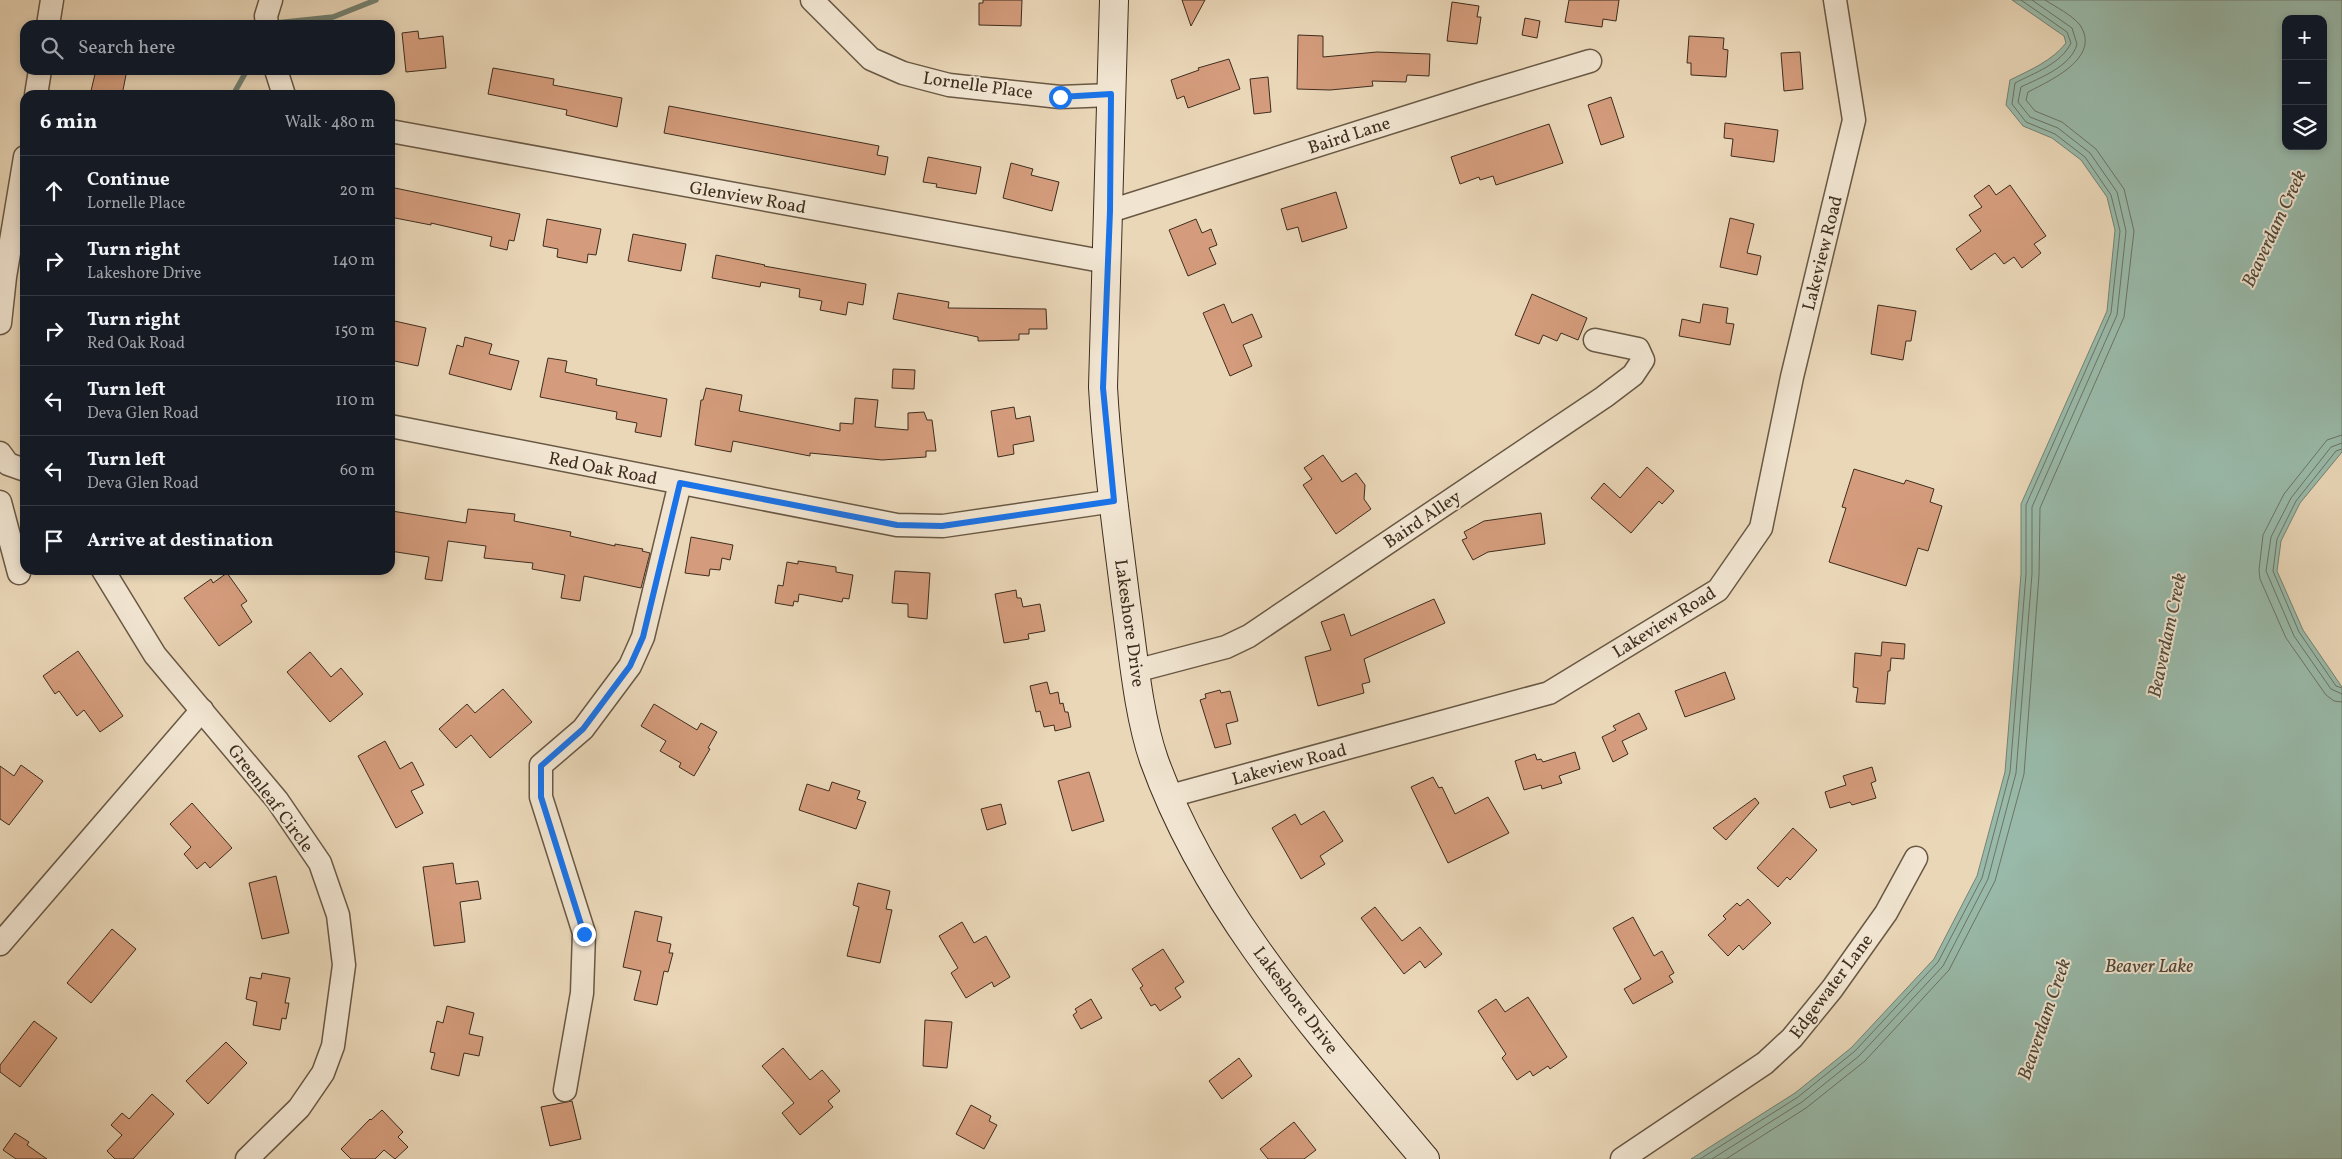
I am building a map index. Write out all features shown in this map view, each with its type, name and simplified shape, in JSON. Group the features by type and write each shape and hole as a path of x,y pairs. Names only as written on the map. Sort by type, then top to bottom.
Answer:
{"street":[{"path":"49,20 52,0"},
{"path":"266,20 271,0"},
{"name":"Lornelle Place","path":"812,0 872,59 903,73 948,85 1060,97 1111,94"},
{"name":"Lakeshore Drive","path":"1114,0 1110,211 1103,388 1114,501 1135,671 1154,759 1186,832 1218,890 1274,976 1425,1159"},
{"name":"Lakeview Road","path":"1170,796 1549,693 1718,590 1761,528 1792,377 1854,120 1835,0"},
{"name":"Baird Lane","path":"1110,211 1590,61"},
{"path":"37,90 39,75"},
{"path":"278,75 282,90"},
{"name":"Glenview Road","path":"395,132 1107,262"},
{"path":"0,323 7,210 20,172"},
{"name":"Baird Alley","path":"1135,671 1226,647 1250,636 1604,396 1632,375 1643,360 1638,349 1595,340"},
{"name":"Red Oak Road","path":"395,427 897,525 942,526 1114,501"},
{"path":"0,453 8,464 20,468"},
{"path":"565,1090 582,993 584,934 541,797 541,766 583,729 630,666 643,637 680,483"},
{"path":"0,502 15,573"},
{"name":"Greenleaf Circle","path":"106,575 155,655 277,800 320,863 338,915 344,965 333,1046 323,1073 300,1108 247,1159"},
{"path":"0,944 202,710"},
{"name":"Edgewater Lane","path":"1622,1159 1765,1063 1792,1038 1832,990 1886,913 1916,858"}],"water":[{"name":"Beaver Lake","path":"2012,0 2342,0 2342,452 2300,503 2281,541 2277,571 2303,630 2342,687 2342,1159 1691,1159 1795,1093 1851,1048 1934,959 1977,876 2005,772 2021,574 2021,504 2107,311 2115,230 2107,197 2081,160 2052,138 2023,126 2006,105 2010,80 2054,55 2066,43 2064,36"}],"building":[{"path":"983,0 1022,0 1021,26 979,25 979,3 983,3"},
{"path":"1182,0 1205,0 1191,26"},
{"path":"1569,0 1619,0 1616,21 1603,19 1602,27 1565,22"},
{"path":"1452,2 1479,6 1477,17 1481,17 1477,44 1447,41"},
{"path":"1525,18 1540,21 1537,38 1522,35"},
{"path":"418,31 419,39 443,36 446,68 406,72 402,33"},
{"path":"1298,35 1323,36 1323,57 1377,52 1430,54 1429,76 1407,75 1406,82 1372,81 1373,86 1330,90 1297,89"},
{"path":"1689,36 1724,38 1723,49 1728,50 1726,77 1691,75 1691,63 1687,63"},
{"path":"1800,52 1803,89 1784,91 1781,53"},
{"path":"1229,59 1240,89 1188,108 1184,96 1177,99 1171,80 1199,70 1198,68"},
{"path":"493,68 554,79 553,85 622,98 617,127 566,115 567,110 488,94"},
{"path":"95,75 126,75 123,90 91,90"},
{"path":"1268,77 1271,112 1254,114 1250,79"},
{"path":"1611,97 1624,137 1601,145 1588,105"},
{"path":"669,106 879,146 877,155 888,157 885,175 664,133"},
{"path":"1725,123 1778,130 1774,162 1731,156 1733,139 1724,138"},
{"path":"1549,124 1563,163 1496,185 1493,176 1480,180 1479,177 1460,184 1451,157"},
{"path":"928,157 981,167 976,194 936,187 937,184 923,182"},
{"path":"1011,163 1033,169 1031,175 1059,182 1052,211 1003,198"},
{"path":"1989,185 1996,195 2010,185 2046,236 2034,244 2041,253 2022,268 2014,257 2004,264 1995,253 1971,270 1956,249 1981,231 1969,215 1982,207 1974,196"},
{"path":"395,188 520,214 514,241 509,240 507,250 490,246 492,237 431,223 431,225 395,218"},
{"path":"1336,192 1347,228 1302,242 1298,227 1287,230 1281,209"},
{"path":"1730,218 1754,224 1747,253 1761,256 1757,275 1720,267"},
{"path":"547,219 601,229 596,255 588,254 587,263 557,257 558,249 543,246"},
{"path":"1196,219 1202,233 1211,229 1217,245 1209,248 1216,264 1188,276 1169,230"},
{"path":"633,234 686,244 681,271 628,261"},
{"path":"716,255 764,266 866,284 863,305 848,302 846,315 820,310 822,301 799,297 800,289 761,282 760,287 712,278"},
{"path":"898,293 949,302 948,308 1046,309 1047,329 1029,329 1029,334 1019,334 1019,340 978,341 978,337 893,319"},
{"path":"1532,294 1587,318 1578,340 1561,333 1557,341 1543,335 1539,344 1515,335"},
{"path":"1224,304 1232,323 1252,314 1262,337 1243,345 1252,366 1230,376 1203,313"},
{"path":"1703,304 1728,308 1726,323 1734,324 1730,345 1679,336 1682,319 1700,323"},
{"path":"1878,305 1916,311 1911,341 1906,341 1903,360 1871,354"},
{"path":"395,321 426,328 418,366 395,361"},
{"path":"465,337 492,344 489,354 519,361 511,390 449,374 457,345 463,347"},
{"path":"548,358 567,361 565,372 597,379 596,385 667,399 661,437 635,432 637,423 616,419 617,412 540,397"},
{"path":"893,369 915,370 914,389 892,388"},
{"path":"706,388 742,395 739,411 840,431 840,423 853,424 855,398 878,400 875,427 908,430 908,413 924,412 927,420 932,420 936,451 926,451 926,457 882,460 810,453 810,456 733,441 731,452 695,445 701,400 703,400"},
{"path":"1014,407 1016,419 1030,416 1034,441 1013,445 1014,454 998,457 991,411"},
{"path":"1323,455 1342,482 1356,473 1365,485 1364,499 1371,509 1336,534 1303,485 1312,479 1304,468"},
{"path":"1647,467 1674,491 1662,504 1659,501 1631,533 1591,498 1604,483 1620,498"},
{"path":"1854,469 1904,484 1906,480 1934,489 1930,502 1942,506 1928,551 1918,548 1906,586 1829,562 1846,508 1842,507"},
{"path":"468,509 515,514 514,521 571,532 570,536 615,546 615,544 643,549 642,551 650,553 641,588 584,576 580,601 561,598 565,575 532,569 533,563 484,558 486,546 448,541 442,581 425,579 429,557 395,552 395,511 466,523"},
{"path":"1541,513 1545,544 1488,552 1473,560 1462,540 1467,538 1464,532 1484,521"},
{"path":"691,537 733,545 730,560 722,558 720,570 710,569 709,576 685,573"},
{"path":"798,561 836,567 836,572 853,575 849,599 843,598 842,602 799,594 798,602 794,601 793,606 775,603 778,585 783,586 787,562 798,564"},
{"path":"895,571 930,573 927,619 908,617 908,604 892,603"},
{"path":"224,575 228,575 247,601 241,605 252,622 219,646 184,598 211,579 213,583"},
{"path":"1016,590 1017,598 1021,598 1023,607 1040,604 1045,631 1028,634 1029,639 1004,643 995,594"},
{"path":"1434,599 1445,623 1364,659 1370,682 1362,684 1364,693 1318,706 1305,657 1331,650 1321,622 1344,614 1351,636"},
{"path":"1882,642 1905,644 1904,659 1891,658 1885,704 1856,702 1858,688 1853,687 1855,653 1881,656"},
{"path":"78,651 123,716 100,732 84,710 77,716 59,691 55,694 43,676"},
{"path":"310,652 331,677 341,668 363,694 330,722 287,672"},
{"path":"1725,672 1735,699 1685,717 1675,691"},
{"path":"1047,682 1050,694 1058,692 1060,704 1063,703 1065,712 1068,712 1071,727 1055,731 1054,725 1044,727 1040,711 1036,712 1030,686"},
{"path":"503,689 532,722 490,758 471,735 456,748 439,729 467,704 475,713"},
{"path":"1220,690 1221,693 1230,691 1238,721 1226,724 1231,744 1215,748 1200,700 1206,698 1205,694"},
{"path":"654,704 697,730 701,723 717,732 708,748 710,749 694,776 679,767 681,763 660,751 666,741 641,726"},
{"path":"1639,713 1647,729 1622,741 1628,754 1613,762 1602,737 1616,730 1613,726"},
{"path":"385,741 400,769 412,762 424,785 411,791 423,813 396,828 358,756"},
{"path":"1575,752 1580,769 1559,776 1562,783 1542,789 1541,785 1524,790 1515,761 1535,754 1537,760 1541,759 1543,762"},
{"path":"21,765 43,781 9,825 0,819 0,766 14,776"},
{"path":"1872,767 1876,781 1871,783 1876,798 1852,805 1850,802 1830,808 1825,792 1846,785 1843,776"},
{"path":"1089,772 1104,821 1072,831 1058,781"},
{"path":"1433,777 1439,788 1442,787 1455,814 1488,797 1509,833 1448,863 1411,787"},
{"path":"832,782 860,791 857,799 866,802 856,829 799,810 807,784 829,791"},
{"path":"1755,798 1759,803 1726,840 1713,828"},
{"path":"192,803 232,848 210,868 205,862 197,869 184,854 191,847 170,824"},
{"path":"1001,804 1006,824 987,830 981,809"},
{"path":"1324,811 1343,841 1320,856 1325,864 1301,879 1272,828 1295,814 1301,825"},
{"path":"1793,828 1817,850 1790,880 1787,877 1778,887 1757,868"},
{"path":"453,863 456,884 478,881 481,899 460,902 465,942 434,946 423,867"},
{"path":"276,876 289,933 262,939 249,883"},
{"path":"858,883 890,891 886,909 892,910 880,963 847,956 859,907 853,905"},
{"path":"1748,899 1771,923 1743,950 1739,945 1728,956 1708,935 1726,919 1723,916 1737,903 1740,906"},
{"path":"1375,907 1402,941 1420,927 1442,954 1425,968 1420,961 1404,974 1361,918"},
{"path":"635,911 662,917 657,941 671,944 669,953 673,953 668,972 664,971 657,1005 634,1000 641,971 623,967"},
{"path":"1633,917 1654,956 1662,951 1674,973 1669,976 1673,982 1633,1004 1624,989 1641,979 1613,928"},
{"path":"962,922 974,943 986,936 1010,977 994,987 992,982 966,998 951,973 958,968 939,936"},
{"path":"112,929 136,949 91,1003 67,983"},
{"path":"1163,949 1184,982 1175,988 1181,997 1160,1011 1155,1004 1151,1006 1140,988 1143,986 1132,969"},
{"path":"262,973 290,978 285,1003 289,1003 286,1019 282,1018 280,1030 253,1025 257,1002 246,999 250,977 261,979"},
{"path":"1528,997 1567,1057 1550,1069 1548,1066 1533,1076 1530,1071 1517,1080 1502,1058 1506,1054 1478,1011 1496,999 1505,1012"},
{"path":"1091,999 1102,1018 1081,1029 1073,1015 1077,1012 1075,1009"},
{"path":"447,1006 474,1013 469,1034 483,1037 479,1056 464,1053 459,1076 431,1069 435,1053 430,1052 437,1021 443,1023"},
{"path":"925,1020 952,1022 947,1068 923,1066"},
{"path":"34,1021 57,1038 20,1087 0,1072 0,1065"},
{"path":"226,1042 247,1063 208,1104 186,1081"},
{"path":"783,1048 810,1080 822,1070 840,1091 828,1101 833,1107 800,1135 782,1113 794,1103 762,1066"},
{"path":"1239,1058 1252,1076 1222,1099 1209,1081"},
{"path":"152,1094 174,1114 133,1159 115,1159 107,1151 122,1135 111,1125 122,1113 129,1119"},
{"path":"572,1101 581,1139 550,1146 541,1107"},
{"path":"971,1105 991,1116 989,1121 997,1125 984,1149 956,1134"},
{"path":"382,1110 403,1132 398,1137 408,1147 395,1159 384,1150 375,1159 351,1159 341,1149 370,1119"},
{"path":"1294,1122 1316,1150 1304,1159 1268,1159 1260,1149"},
{"path":"15,1133 29,1142 27,1145 47,1159 16,1159 3,1150"}],"waterway":[{"path":"304,20 333,17 376,0"},
{"path":"236,90 244,75"}],"route":[{"path":"584,934 541,797 541,766 583,729 610,696 630,666 643,637 680,483 897,525 942,526 1114,501 1103,388 1110,211 1111,94 1060,97"}],"water label":[{"name":"Beaverdam Creek","path":"2273,228"},
{"name":"Beaverdam Creek","path":"2166,635"},
{"name":"Beaverdam Creek","path":"2043,1019"}]}
